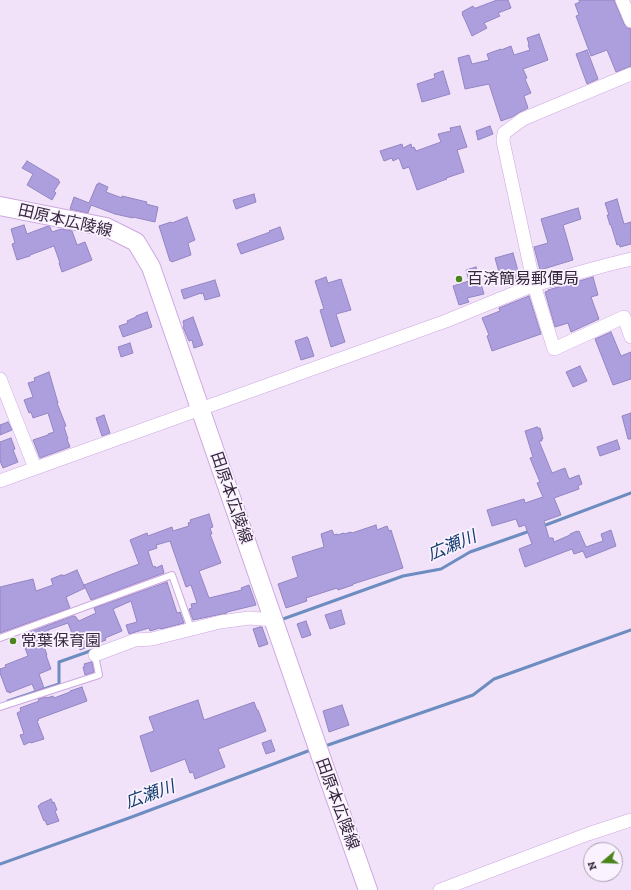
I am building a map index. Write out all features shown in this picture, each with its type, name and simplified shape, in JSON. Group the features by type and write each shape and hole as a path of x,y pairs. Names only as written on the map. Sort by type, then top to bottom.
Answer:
{"main road":[{"name":"田原本広陵線","path":"0,206 106,227 136,242 151,267 368,890"}],"street":[{"path":"622,0 631,21"},
{"path":"631,74 523,119 504,133 503,141 534,285 554,349 624,317 631,337"},
{"path":"0,482 35,468 446,321 534,285 631,259"},
{"path":"0,379 35,468"},
{"path":"95,655 135,640 152,639 190,626 249,618 273,620"},
{"path":"440,890 588,834 631,820"}],"lane":[{"path":"0,638 172,575 190,626"},
{"path":"0,707 100,675 95,655"}],"building":[{"path":"497,0 508,0 511,8 498,13 500,16 484,23 487,28 472,36 462,12 473,6 476,8"},
{"path":"579,0 614,0 624,24 627,28 631,29 631,66 616,72 607,50 591,56 576,16 579,15 575,4 580,2"},
{"path":"539,34 548,60 523,69 527,78 525,79 531,93 524,96 528,108 501,121 489,84 465,89 458,58 469,55 472,64 489,60 487,54 511,46 514,55 530,50 527,38"},
{"path":"587,50 598,79 587,84 576,54"},
{"path":"443,71 450,94 422,102 417,84 435,78 434,74"},
{"path":"460,126 467,147 457,150 464,172 417,190 409,167 403,169 399,158 393,161 392,158 384,161 380,151 402,144 403,148 411,144 412,148 414,147 416,151 441,142 438,134 451,131 450,128"},
{"path":"490,126 493,134 478,140 476,131"},
{"path":"27,161 59,180 58,181 60,182 54,191 56,193 52,200 27,185 33,174 22,168"},
{"path":"99,183 108,187 106,192 122,198 122,196 147,202 146,204 158,207 155,222 115,214 91,205 88,213 70,209 74,197 89,203 97,184"},
{"path":"254,194 256,202 236,209 233,200"},
{"path":"617,199 624,224 631,222 631,244 620,247 619,244 617,245 610,225 607,215 609,215 605,203"},
{"path":"578,208 581,219 563,225 573,260 540,270 534,247 548,243 541,219"},
{"path":"187,217 195,240 188,243 191,255 172,262 170,261 159,226"},
{"path":"24,225 27,234 48,226 52,232 61,229 72,231 77,245 85,242 92,260 62,272 54,246 17,260 12,244 15,243 11,229"},
{"path":"280,227 284,239 241,254 237,244"},
{"path":"513,253 520,278 502,283 495,258"},
{"path":"476,267 484,294 467,298 469,302 459,305 453,286 469,281 466,270"},
{"path":"326,277 328,283 341,279 351,310 336,314 345,342 331,347 320,310 324,309 315,281"},
{"path":"593,277 598,295 591,297 599,319 571,332 568,323 555,327 545,292"},
{"path":"215,280 220,296 205,300 203,293 201,293 184,299 181,290"},
{"path":"529,296 541,334 492,351 487,336 489,335 482,318 500,311 499,308"},
{"path":"147,312 152,327 123,337 119,326 128,323 127,321 136,316"},
{"path":"193,317 203,345 194,348 192,340 189,341 183,327 183,321"},
{"path":"611,332 621,356 631,352 631,379 613,385 595,339"},
{"path":"307,337 314,356 301,360 295,341"},
{"path":"130,343 133,353 121,357 118,347"},
{"path":"580,366 587,381 573,387 566,372"},
{"path":"49,372 57,403 66,426 64,427 70,447 40,458 33,440 54,432 48,413 33,418 31,412 29,413 24,400 33,397 28,383 35,381 34,378"},
{"path":"631,413 631,439 628,439 622,416"},
{"path":"104,415 110,433 102,436 96,418"},
{"path":"8,422 12,430 0,435 0,425"},
{"path":"537,427 540,428 543,439 541,439 542,441 539,441 552,473 565,468 569,479 579,475 582,484 578,486 579,489 554,498 561,515 544,521 549,538 553,538 554,542 579,531 586,547 603,541 601,534 611,530 616,546 586,558 583,551 574,554 572,549 525,567 519,549 532,544 525,525 519,527 516,519 492,526 487,510 524,499 525,503 543,497 537,483 540,482 530,458 533,457 525,431"},
{"path":"11,438 15,449 13,450 18,462 3,468 0,461 0,442"},
{"path":"617,440 620,449 600,456 597,447"},
{"path":"209,514 213,527 210,528 212,534 210,534 221,563 199,571 209,598 242,590 241,588 249,585 256,605 193,620 189,609 192,608 191,604 197,603 191,585 186,587 170,541 156,545 157,548 148,551 153,567 155,566 156,568 162,565 164,573 91,600 84,585 139,564 130,540 147,533 148,536 172,527 173,531 189,526 188,523 191,522 190,520"},
{"path":"376,525 377,530 387,526 389,531 391,530 403,568 338,590 337,588 306,598 307,601 286,608 278,584 298,577 292,557 324,547 321,534 332,530 334,535 352,533"},
{"path":"77,570 85,588 66,597 70,608 0,633 0,587 33,579 36,591 53,585 51,579"},
{"path":"167,582 177,613 180,612 184,623 150,631 149,628 129,634 126,625 137,622 131,601 113,609 122,631 105,638 106,640 80,650 68,623 48,630 50,638 42,641 51,669 39,674 44,688 35,691 32,684 9,693 9,691 7,692 0,669 6,667 5,665 28,656 25,648 34,645 30,632 73,616 75,616 79,621 96,613 94,608"},
{"path":"341,610 345,624 330,629 325,615"},
{"path":"306,621 311,635 302,638 297,624"},
{"path":"262,627 268,644 259,647 253,629"},
{"path":"92,662 94,672 85,675 83,667 85,666 84,664"},
{"path":"82,687 87,701 38,719 39,720 37,721 44,739 24,745 20,735 24,734 17,713 21,711 20,708 39,701 38,699 53,696 54,698"},
{"path":"198,700 204,720 254,702 266,731 218,749 225,767 195,779 193,772 190,773 185,759 151,772 140,736 154,731 149,717"},
{"path":"342,705 349,725 329,732 323,711"},
{"path":"271,740 275,751 266,754 262,743"},
{"path":"51,799 57,810 55,811 59,821 47,825 38,806"}],"waterway":[{"name":"広瀬川","path":"543,526 631,493"},
{"name":"広瀬川","path":"283,619 403,576 441,569 470,552 530,531"},
{"name":"広瀬川","path":"328,745 473,695 494,679 631,630"},
{"name":"広瀬川","path":"8,701 59,684 59,662 93,650"},
{"name":"広瀬川","path":"0,864 129,818 308,751"}],"place":[{"name":"百済簡易郵便局","path":"459,279"},
{"name":"常葉保育園","path":"13,641"}]}
